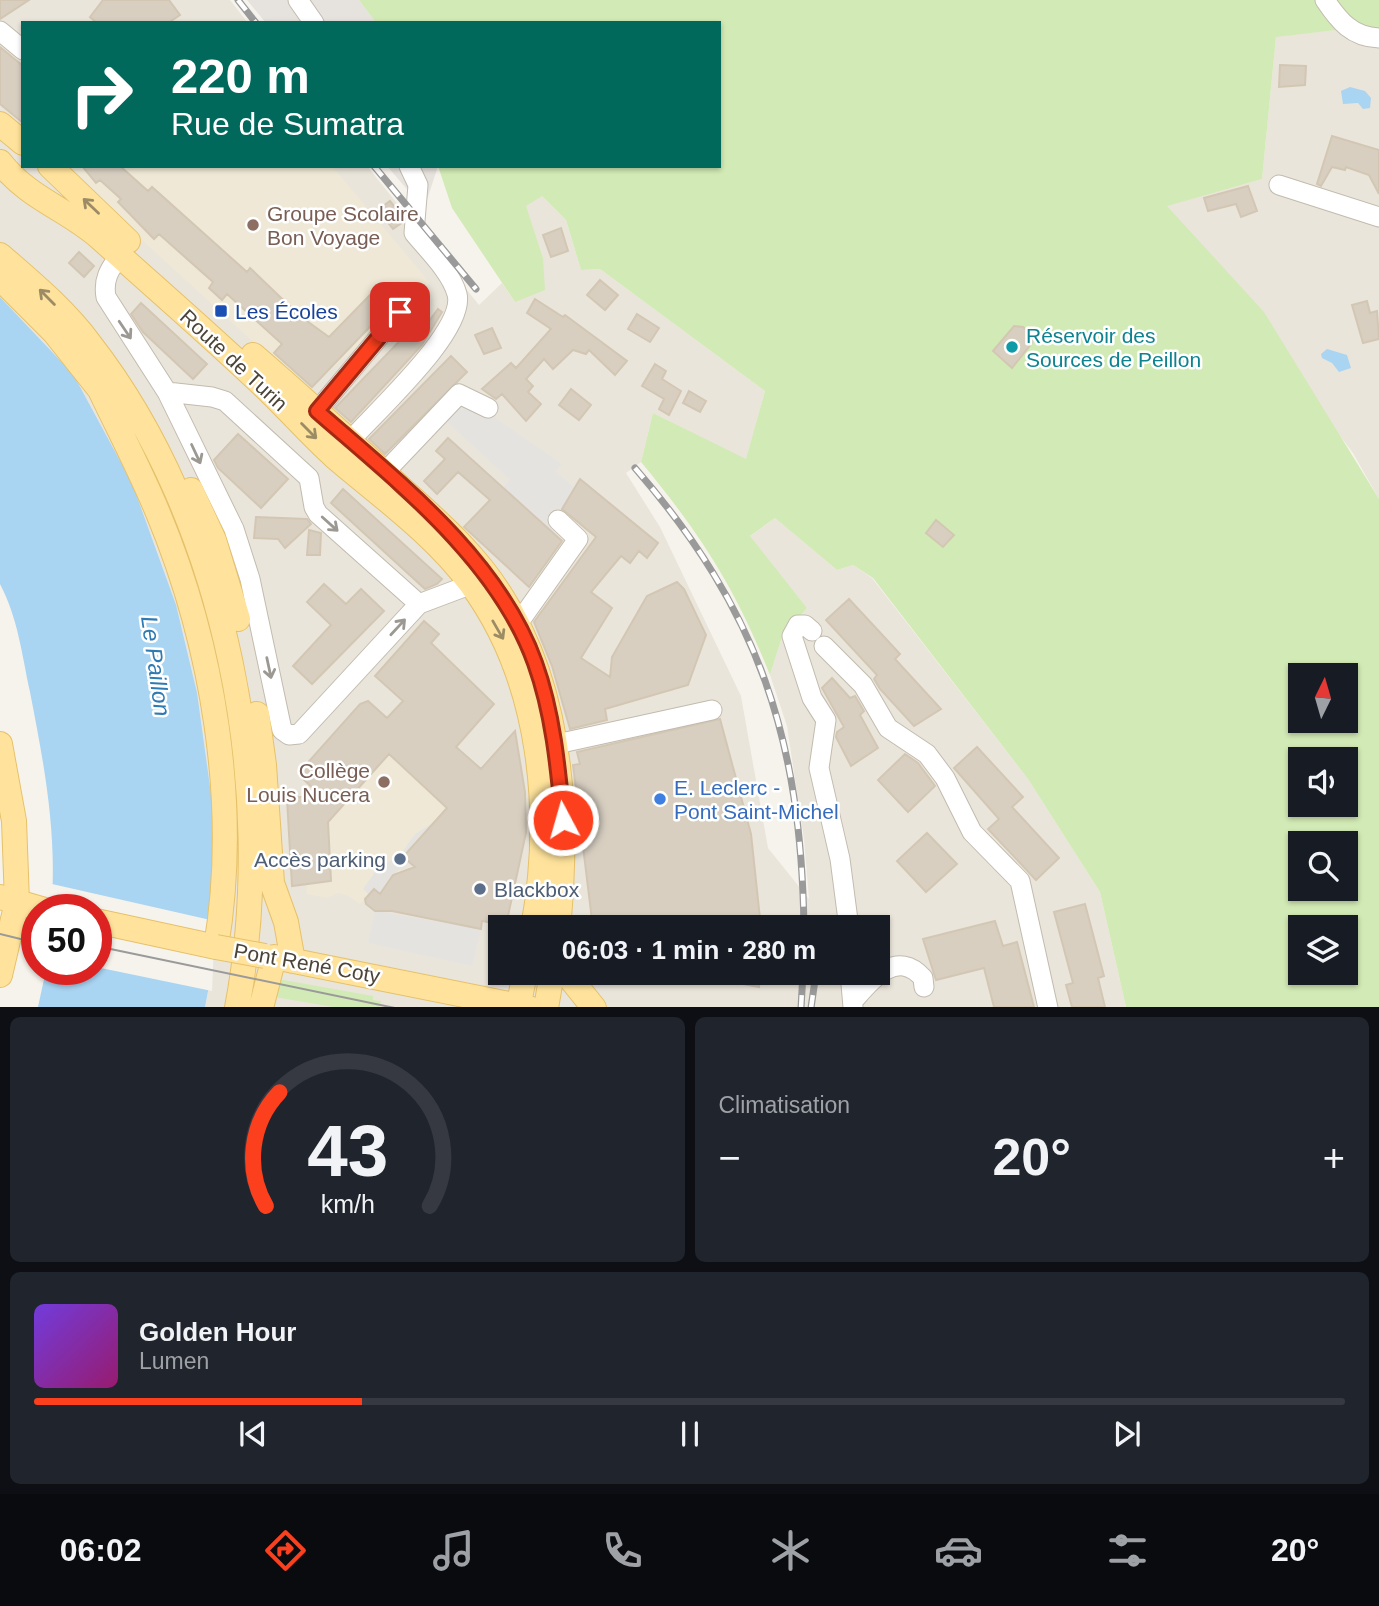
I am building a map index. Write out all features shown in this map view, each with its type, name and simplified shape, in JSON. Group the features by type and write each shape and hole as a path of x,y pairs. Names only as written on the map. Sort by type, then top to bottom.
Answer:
{"main road":[{"path":"0,124 21,141"},
{"name":"Route de Turin","path":"12,167 24,189 79,221 253,375 343,448 384,473 469,551 502,596 535,661 545,746 543,863 535,915"},
{"path":"50,205 58,174"},
{"name":"Route de Turin","path":"58,174 317,411 373,487 472,584 516,663 545,746 563,820 564,871 559,915"},
{"path":"0,255 47,296 148,412 185,477 214,540 233,595 252,681 262,753 272,883 286,922 261,1007"},
{"path":"0,278 39,316 97,385 118,415 159,490 181,540 211,631 234,773 237,843 232,955 222,1007"},
{"path":"90,344 139,420 172,481 224,626 247,771 250,843 246,933 237,1007"},
{"path":"97,385 158,513 185,590 209,688 221,774 225,845 216,947"},
{"path":"1,752 14,821 1,970"},
{"name":"Pont René Coty","path":"112,924 522,1007"},
{"path":"522,1007 524,985"},
{"path":"546,1007 550,985"},
{"path":"576,985 594,1007"}],"street":[{"path":"298,0 313,21"},
{"path":"1325,0 1337,19 1353,33 1379,38"},
{"path":"0,31 21,48"},
{"path":"343,448 443,340 456,315 457,295 440,265 414,233 418,185 411,168"},
{"path":"1279,185 1379,217"},
{"path":"120,256 109,269 104,286 106,298 167,392 233,529 250,579 282,730 289,735 299,734 419,604 472,584"},
{"path":"317,411 400,312"},
{"path":"167,392 225,401 309,478 314,508 318,513 419,604"},
{"path":"384,473 459,394 488,408"},
{"path":"517,625 578,539 558,520"},
{"path":"847,915 840,859 819,768 826,720 812,698 792,636 798,625 806,625 863,685 888,728 927,754 945,778 972,832 1020,881 1048,1007"},
{"path":"545,746 712,710"},
{"path":"854,1004 877,974 892,967 915,971 923,978 924,987"},
{"path":"852,985 854,1004"}],"shaded area":[{"path":"0,0 230,0 246,21 21,21 21,168 369,168 479,305 502,283 515,302 543,258 525,206 541,195 566,220 581,270 600,269 765,391 746,460 653,413 641,462 626,473 660,527 741,696 768,848 809,899 804,839 787,726 770,675 782,637 807,608 749,537 775,518 837,570 853,565 872,578 1028,779 1100,892 1126,1007 205,1007 210,981 73,374 0,297"},
{"path":"247,0 359,0 375,21 264,21"},
{"path":"1345,29 1379,41 1379,499 1353,453 1166,205 1262,179 1276,36"},
{"name":"Groupe Scolaire Bon Voyage","path":"63,168 334,168 430,283 311,387 269,356"},
{"path":"389,168 437,168 424,209"},
{"path":"460,404 478,406 562,464 556,472 575,488 559,513 558,527 552,533 503,488 510,480 445,420"},
{"name":"Collège Louis Nucera","path":"446,656 494,704 461,741 445,737 475,764 442,803 446,808 403,856 400,872 388,879 380,894 374,889 360,904 349,896 338,893 327,898 307,894 306,882 292,883 287,799 305,796 312,788 299,775 303,768 360,704 368,701 390,721 391,714"},
{"name":"Accès parking","path":"434,822 403,856 409,862 388,879 380,894 374,889 369,895 363,889 375,872 402,852 415,834"},
{"path":"375,911 481,929 472,966 368,943"}],"green space":[{"path":"359,0 1379,0 1379,41 1345,29 1276,37 1262,179 1167,206 1264,312 1379,499 1379,1007 1126,1007 1100,892 1028,779 873,578 853,565 837,570 775,518 750,536 807,608 782,637 770,675 744,615 715,563 681,513 641,462 653,413 746,459 765,391 600,269 581,270 566,220 542,196 526,206 543,258 545,290 515,302 452,208 439,168 721,168 721,21 375,21"},
{"path":"278,979 373,996 373,1000 381,1001 380,1007 333,1007 269,996"}],"water":[{"path":"1350,87 1365,91 1371,98 1370,108 1363,109 1358,103 1343,104 1341,91"},
{"name":"Le Paillon","path":"0,297 73,374 132,483 176,605 197,693 214,816 210,981 205,1007 38,1007 43,985 112,985 112,894 52,894 53,855 45,773 19,637 0,584"},
{"path":"1327,349 1347,355 1351,368 1339,372 1332,363 1322,358 1321,354"}],"pier":[{"path":"52,884 96,894 50,894"},
{"path":"112,898 215,921 212,991 112,970"}],"building":[{"path":"0,0 29,0 0,19"},
{"path":"103,0 169,0 180,15 171,21 95,21 90,17"},
{"path":"0,47 21,64 21,121 0,104"},
{"path":"1280,65 1306,66 1305,85 1279,87"},
{"path":"1332,136 1379,150 1379,194 1369,175 1346,167 1345,170 1332,167 1321,186 1317,184"},
{"path":"84,168 122,168 148,191 152,187 247,272 250,268 300,316 329,337 371,294 387,309 312,387 274,353 282,344 227,294 222,300 209,288 213,282 159,234 154,239 118,202 121,199 100,180 96,183"},
{"path":"1248,186 1257,211 1241,217 1236,204 1208,211 1204,198"},
{"path":"390,201 403,217 403,222 393,229 378,210"},
{"path":"561,228 568,251 551,257 543,235"},
{"path":"79,252 94,266 84,277 69,263"},
{"path":"600,280 618,295 605,310 587,295"},
{"path":"535,299 563,317 565,315 627,361 615,375 589,350 586,354 573,350 553,369 544,359 526,379 533,386 528,392 541,404 526,421 502,394 496,399 482,389 511,363 516,368 551,329 527,313"},
{"path":"1367,301 1370,313 1377,311 1379,339 1363,343 1352,305"},
{"path":"141,303 207,364 193,379 143,332 131,314"},
{"path":"438,309 442,312 422,345 351,422 335,408 414,326 421,332"},
{"path":"637,314 659,328 650,342 628,329"},
{"name":"Réservoir des Sources de Peillon","path":"1014,326 1023,327 1032,335 1032,343 1012,368 993,351"},
{"path":"492,328 501,348 484,354 475,335"},
{"path":"451,356 467,372 385,454 369,439"},
{"path":"655,364 666,371 662,379 681,391 669,415 659,409 664,399 642,386"},
{"path":"571,389 591,405 579,420 559,405"},
{"path":"689,391 706,401 700,412 683,403"},
{"path":"238,434 288,479 261,508 218,468 214,460"},
{"path":"448,438 562,541 529,587 464,527 490,500 458,472 437,494 424,481 445,459 436,451"},
{"path":"580,479 658,543 647,558 639,551 630,563 621,556 591,592 612,608 581,658 610,677 612,657 647,596 677,582 684,589 706,635 688,685 605,709 607,720 570,729 552,666 534,622 596,537 562,509"},
{"path":"343,489 442,579 425,589 331,503"},
{"path":"256,517 307,519 311,524 285,548 278,539 254,538"},
{"path":"936,520 954,535 943,547 926,533"},
{"path":"309,530 321,533 320,555 307,555"},
{"path":"324,584 346,604 361,589 384,611 312,684 293,666 331,625 307,602"},
{"path":"849,599 900,654 895,659 941,709 914,726 880,689 874,679 877,675 826,620"},
{"path":"424,621 439,634 431,643 494,704 456,747 481,769 515,731 525,792 526,833 508,915 488,915 488,922 482,921 481,929 392,911 375,911 366,904 365,899 374,889 380,894 393,875 415,867 403,857 447,808 389,754 328,822 331,881 292,886 287,799 319,794 299,775 360,704 368,701 387,718 403,701 375,676"},
{"path":"832,678 850,698 855,696 864,711 860,715 878,748 851,766 836,737 837,732 844,727 822,688"},
{"name":"E. Leclerc - Pont Saint-Michel","path":"720,719 751,834 760,915 591,915 573,765 580,764 577,752"},
{"path":"977,747 1023,797 1012,807 1059,858 1036,880 988,829 999,819 954,768"},
{"path":"905,754 918,763 935,786 908,812 878,780"},
{"path":"927,833 957,864 926,892 897,861"},
{"path":"1085,904 1104,976 1098,978 1105,1007 1072,1007 1066,985 1073,983 1054,912"},
{"path":"995,921 1003,946 1017,942 1034,1007 994,1007 984,968 936,980 923,939"}],"tram line":[{"path":"0,934 21,939"},
{"path":"112,949 390,1007"}],"railway":[{"path":"238,0 254,21"},
{"path":"376,168 476,289"},
{"path":"635,468 678,521 713,573 742,626 765,680 782,737 794,796 803,915"},
{"path":"801,1007 802,985"},
{"path":"811,1007 814,985"}],"place":[{"name":"Groupe Scolaire Bon Voyage","path":"253,225"},
{"name":"Les Écoles","path":"221,311"},
{"name":"Réservoir des Sources de Peillon","path":"1012,347"},
{"name":"Collège Louis Nucera","path":"384,782"},
{"name":"E. Leclerc - Pont Saint-Michel","path":"660,799"},
{"name":"Accès parking","path":"400,859"},
{"name":"Blackbox","path":"480,889"}],"route":[{"path":"400,312 317,411 351,439 469,551 502,596 535,661 548,706 558,765 563,820"}]}
